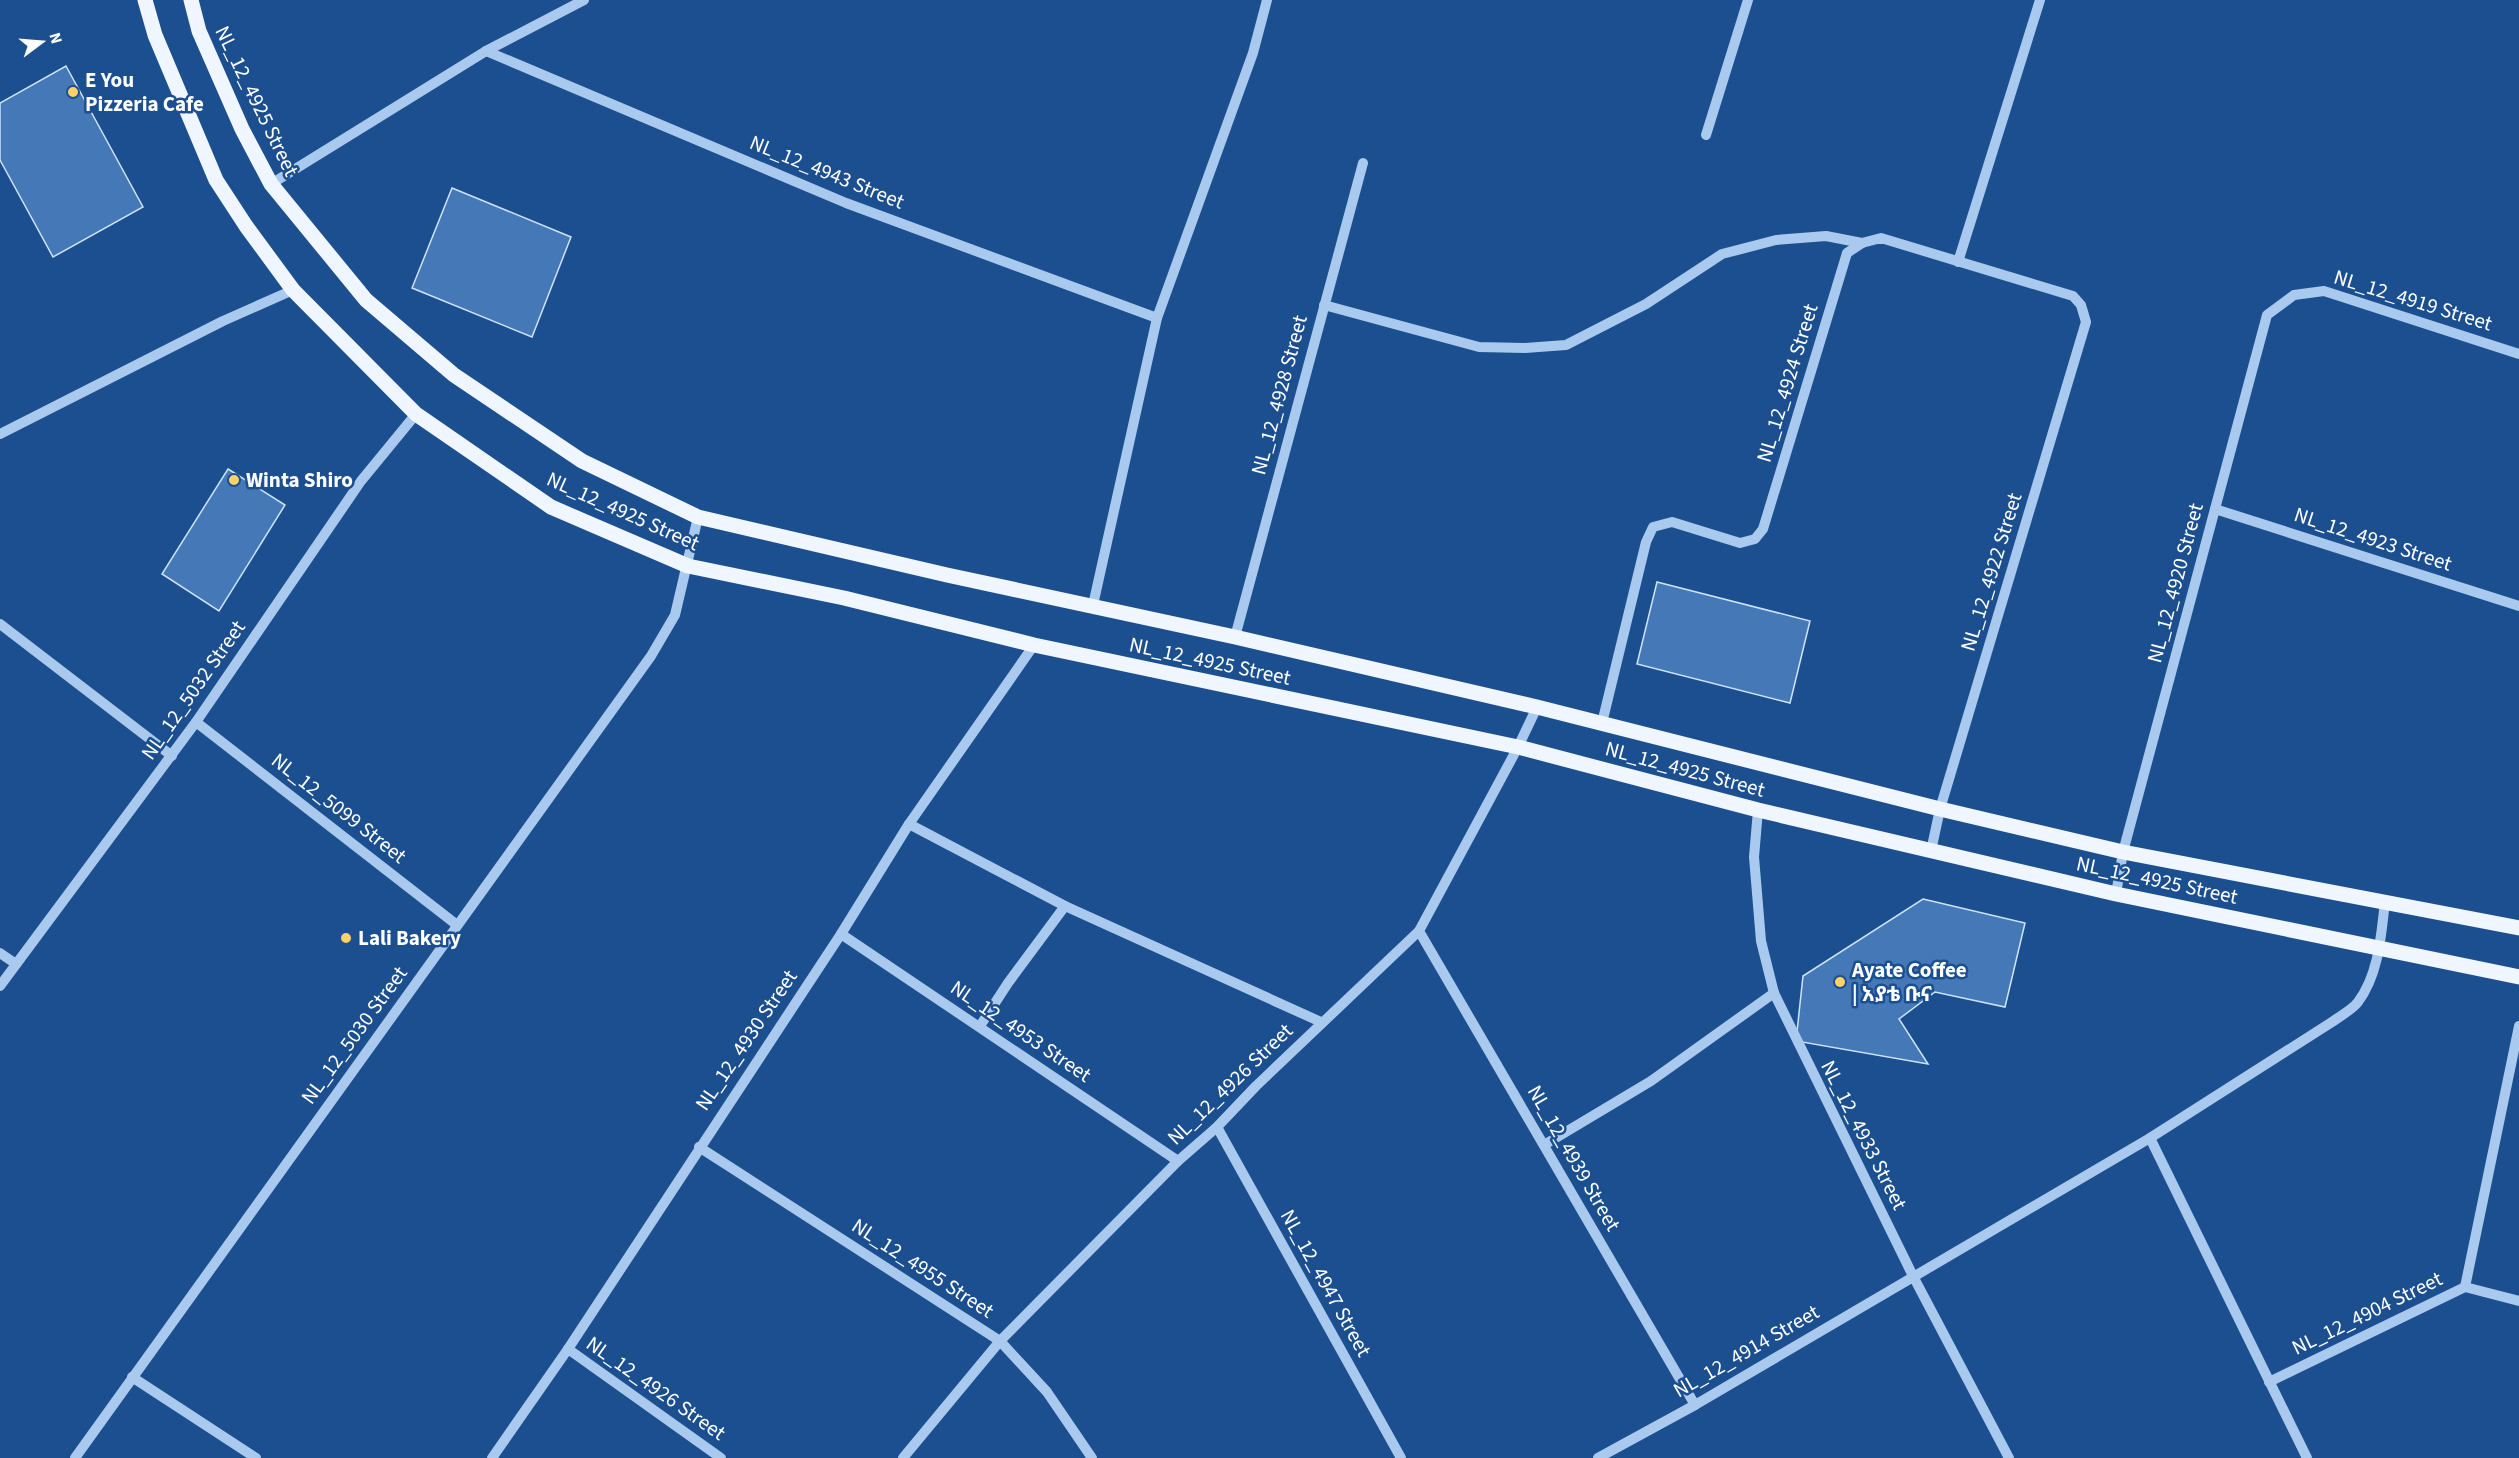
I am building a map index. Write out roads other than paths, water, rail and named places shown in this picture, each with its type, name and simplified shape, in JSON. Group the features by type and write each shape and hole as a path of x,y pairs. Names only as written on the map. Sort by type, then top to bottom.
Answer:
{"main road":[{"name":"NL_12_4925 Street","path":"145,0 155,35 216,180 293,290 416,414 551,507 688,566 844,598 1034,645 1518,747 1758,810 2116,894 2519,977"},
{"name":"NL_12_4925 Street","path":"191,0 198,31 242,129 271,184 366,300 453,375 582,461 698,517 947,575 1235,636 1537,707 1940,809 2123,852 2519,928"}],"street":[{"path":"271,184 486,51 584,0"},
{"path":"1092,605 1157,318 1253,53 1267,0"},
{"path":"1706,135 1748,0"},
{"path":"1324,305 1479,347 1526,348 1566,345 1646,304 1722,254 1776,240 1826,236 1862,243 1881,238 1958,262 2040,0"},
{"name":"NL_12_4943 Street","path":"486,51 846,202 1157,318"},
{"name":"NL_12_4928 Street","path":"1235,636 1363,163"},
{"name":"NL_12_4924 Street","path":"1602,723 1646,542 1653,527 1672,522 1740,543 1755,539 1763,529 1847,253 1862,243"},
{"name":"NL_12_4922 Street","path":"1932,851 1940,809 2086,322 2081,305 2073,296 1958,262"},
{"path":"0,434 223,321 293,290"},
{"name":"NL_12_4919 Street","path":"2294,295 2324,291 2519,354"},
{"name":"NL_12_4920 Street","path":"2116,894 2123,852 2267,315 2294,295"},
{"name":"NL_12_5032 Street","path":"0,986 172,756 361,482 416,414"},
{"name":"NL_12_4923 Street","path":"2215,509 2519,606"},
{"name":"NL_12_5030 Street","path":"75,1458 651,656 675,615 698,517"},
{"path":"0,624 172,756"},
{"name":"NL_12_4930 Street","path":"492,1458 568,1349 841,934 909,824 1034,645"},
{"name":"NL_12_4926 Street","path":"903,1458 1000,1341 1178,1161 1217,1127 1321,1022 1419,931 1518,747 1537,707"},
{"name":"NL_12_5099 Street","path":"196,722 458,925"},
{"name":"NL_12_4933 Street","path":"1758,810 1754,856 1761,941 1774,993 1913,1276 2009,1458"},
{"path":"909,824 1065,906 1321,1022"},
{"name":"NL_12_4914 Street","path":"1598,1458 1695,1405 2150,1138 2332,1022 2357,1004 2370,982 2379,947 2385,902"},
{"path":"980,1026 1008,983 1065,906"},
{"name":"NL_12_4939 Street","path":"1419,931 1695,1405"},
{"name":"NL_12_4953 Street","path":"841,934 1178,1161"},
{"path":"0,953 16,964"},
{"path":"1544,1145 1651,1081 1774,993"},
{"path":"2465,1287 2519,1026"},
{"name":"NL_12_4947 Street","path":"1217,1127 1401,1458"},
{"path":"2150,1138 2307,1458"},
{"name":"NL_12_4955 Street","path":"699,1148 1000,1341 1047,1392 1092,1458"},
{"name":"NL_12_4904 Street","path":"2269,1382 2465,1287 2519,1301"},
{"name":"NL_12_4926 Street","path":"568,1349 721,1458"},
{"path":"132,1377 256,1458"}],"place":[{"name":"E You Pizzeria Cafe","path":"73,92"},
{"name":"Winta Shiro","path":"234,480"},
{"name":"Lali Bakery","path":"346,938"},
{"name":"Ayate Coffee | አያቴ ቡና","path":"1840,982"}]}
